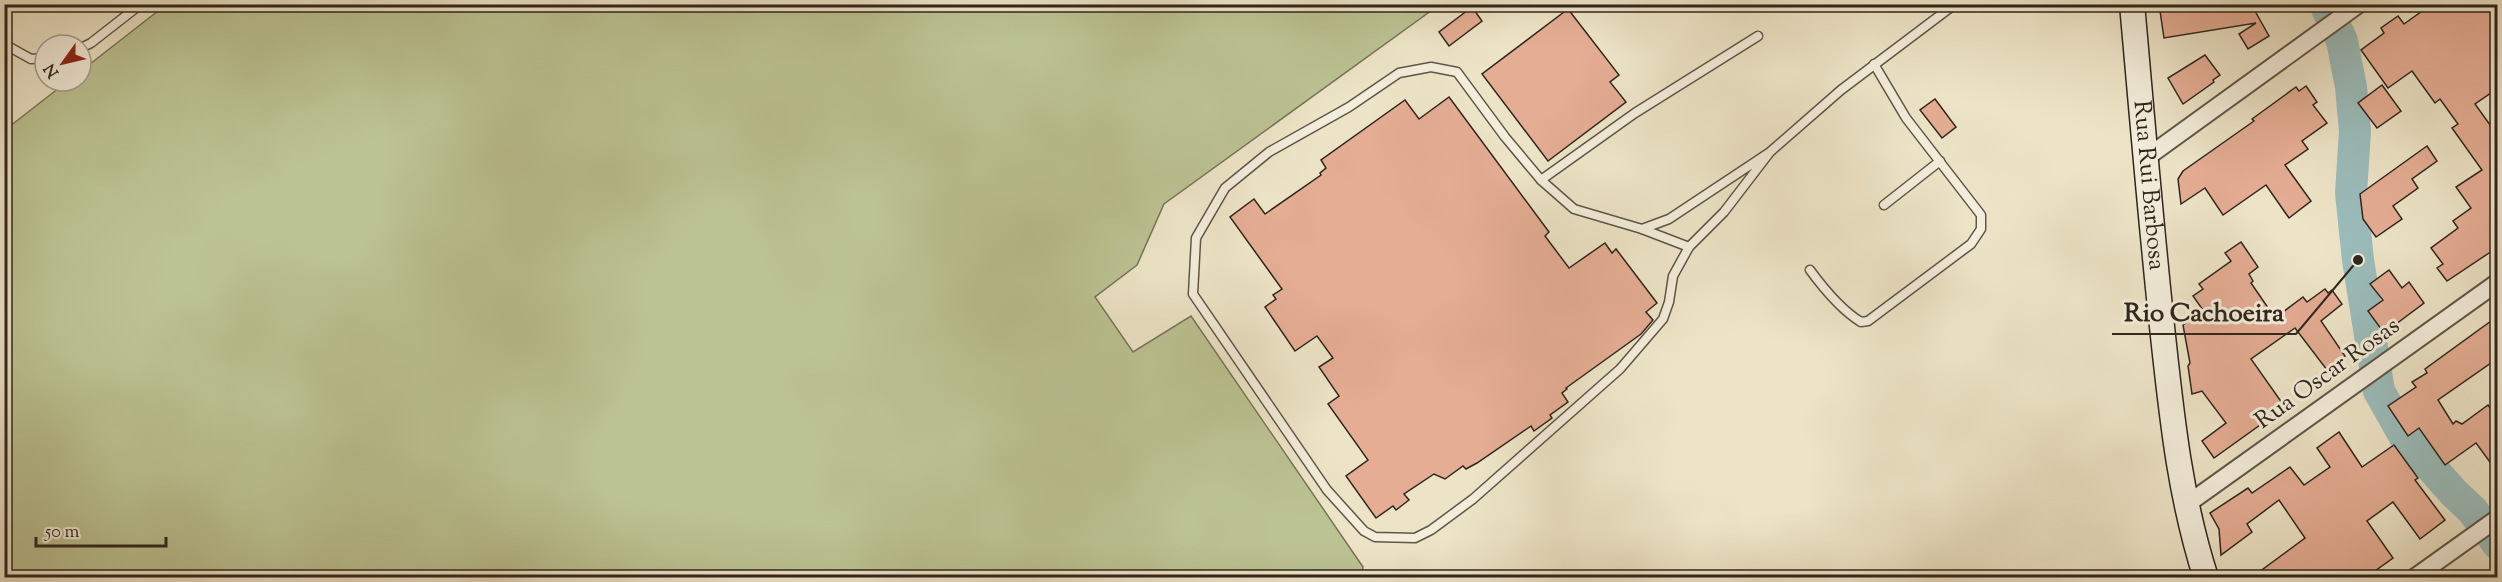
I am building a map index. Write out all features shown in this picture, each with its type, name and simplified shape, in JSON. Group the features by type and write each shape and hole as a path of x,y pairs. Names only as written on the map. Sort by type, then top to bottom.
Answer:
{"main road":[{"name":"Rua Rui Barbosa","path":"2132,4 2174,434 2186,505 2206,578"}],"street":[{"path":"2146,158 2359,4"},
{"name":"Rua Oscar Rosas","path":"2186,505 2498,282"},
{"path":"2414,578 2498,518"}],"lane":[{"path":"93,41 141,4"},
{"path":"1642,229 1669,219 1770,153 1840,90 1955,4"},
{"path":"1541,180 1635,113 1758,36"},
{"path":"4,44 33,59"},
{"path":"1810,270 1850,316 1861,322 1877,315 1971,244 1982,230 1982,215 1906,118 1874,64"},
{"path":"1689,248 1642,229 1574,209 1541,180 1505,137 1457,72 1431,67 1399,73 1349,107 1269,152 1225,188 1196,238 1193,294 1327,490 1364,531 1375,537 1415,538 1431,530 1473,499 1620,369 1663,319 1669,302 1673,276 1689,248 1724,212 1770,153"},
{"path":"1884,205 1940,161"}],"green space":[{"path":"167,4 1439,5 1164,204 1137,265 1095,297 1133,352 1191,316 1363,567 1362,577 5,577 5,130 53,93 93,93 93,62"}],"building":[{"path":"2159,4 2251,4 2269,36 2248,49 2239,34 2256,23 2164,38"},
{"path":"2432,4 2498,4 2498,88 2475,104 2498,136 2498,247 2447,281 2437,268 2443,264 2431,248 2458,228 2453,221 2471,208 2456,187 2482,170 2452,128 2458,124 2440,99 2435,103 2412,71 2388,88 2361,50 2384,33 2381,28 2398,16 2404,24"},
{"path":"1472,7 1482,21 1449,46 1439,32"},
{"path":"1568,9 1619,75 1610,82 1626,102 1548,161 1482,74"},
{"path":"2205,55 2220,75 2213,80 2214,82 2183,104 2168,78"},
{"path":"2382,85 2401,111 2377,128 2358,103"},
{"path":"2306,86 2317,102 2313,105 2327,123 2302,141 2308,149 2285,165 2311,201 2289,218 2266,185 2223,215 2205,188 2181,204 2178,179 2183,171 2254,121 2252,119 2296,87 2299,91"},
{"path":"1449,97 1549,232 1545,236 1569,268 1605,243 1612,253 1616,249 1657,303 1646,312 1653,320 1641,334 1566,388 1562,393 1568,402 1550,415 1552,418 1534,431 1531,426 1477,463 1466,469 1463,466 1445,479 1434,474 1404,494 1409,500 1396,510 1393,506 1376,518 1346,476 1368,460 1328,404 1339,396 1319,367 1333,358 1317,336 1295,351 1265,307 1276,299 1273,295 1282,289 1230,217 1254,199 1265,214 1321,175 1320,173 1326,168 1321,160 1405,100 1419,119"},
{"path":"1935,99 1956,127 1942,138 1920,110"},
{"path":"2427,146 2437,161 2412,179 2418,188 2393,206 2402,219 2376,237 2363,219 2360,194"},
{"path":"2241,242 2258,267 2249,274 2253,281 2251,283 2275,318 2303,297 2307,302 2325,289 2328,293 2332,290 2342,304 2321,321 2345,356 2327,370 2295,328 2251,359 2285,407 2214,458 2202,441 2226,423 2202,391 2192,394 2188,366 2190,363 2183,325 2203,310 2193,296 2203,289 2199,284 2231,261 2225,253"},
{"path":"2389,270 2402,288 2409,282 2424,303 2384,333 2368,311 2383,300 2370,284"},
{"path":"2498,316 2498,358 2438,400 2453,424 2456,421 2462,424 2488,405 2498,419 2498,473 2476,443 2445,465 2419,428 2408,436 2388,406 2416,387 2412,382 2427,373 2425,369"},
{"path":"2339,432 2362,467 2394,445 2418,478 2415,480 2445,520 2420,539 2393,502 2367,521 2393,558 2365,578 2251,578 2305,538 2279,500 2247,524 2252,532 2221,555 2219,529 2210,513 2248,488 2252,493 2290,467 2304,485 2330,467 2317,448"}],"waterway":[{"path":"2325,4 2342,41 2351,87 2355,131 2351,193 2358,260 2379,391 2406,439 2472,510 2498,544"}],"place":[{"name":"Rio Cachoeira","path":"2358,260"}]}
